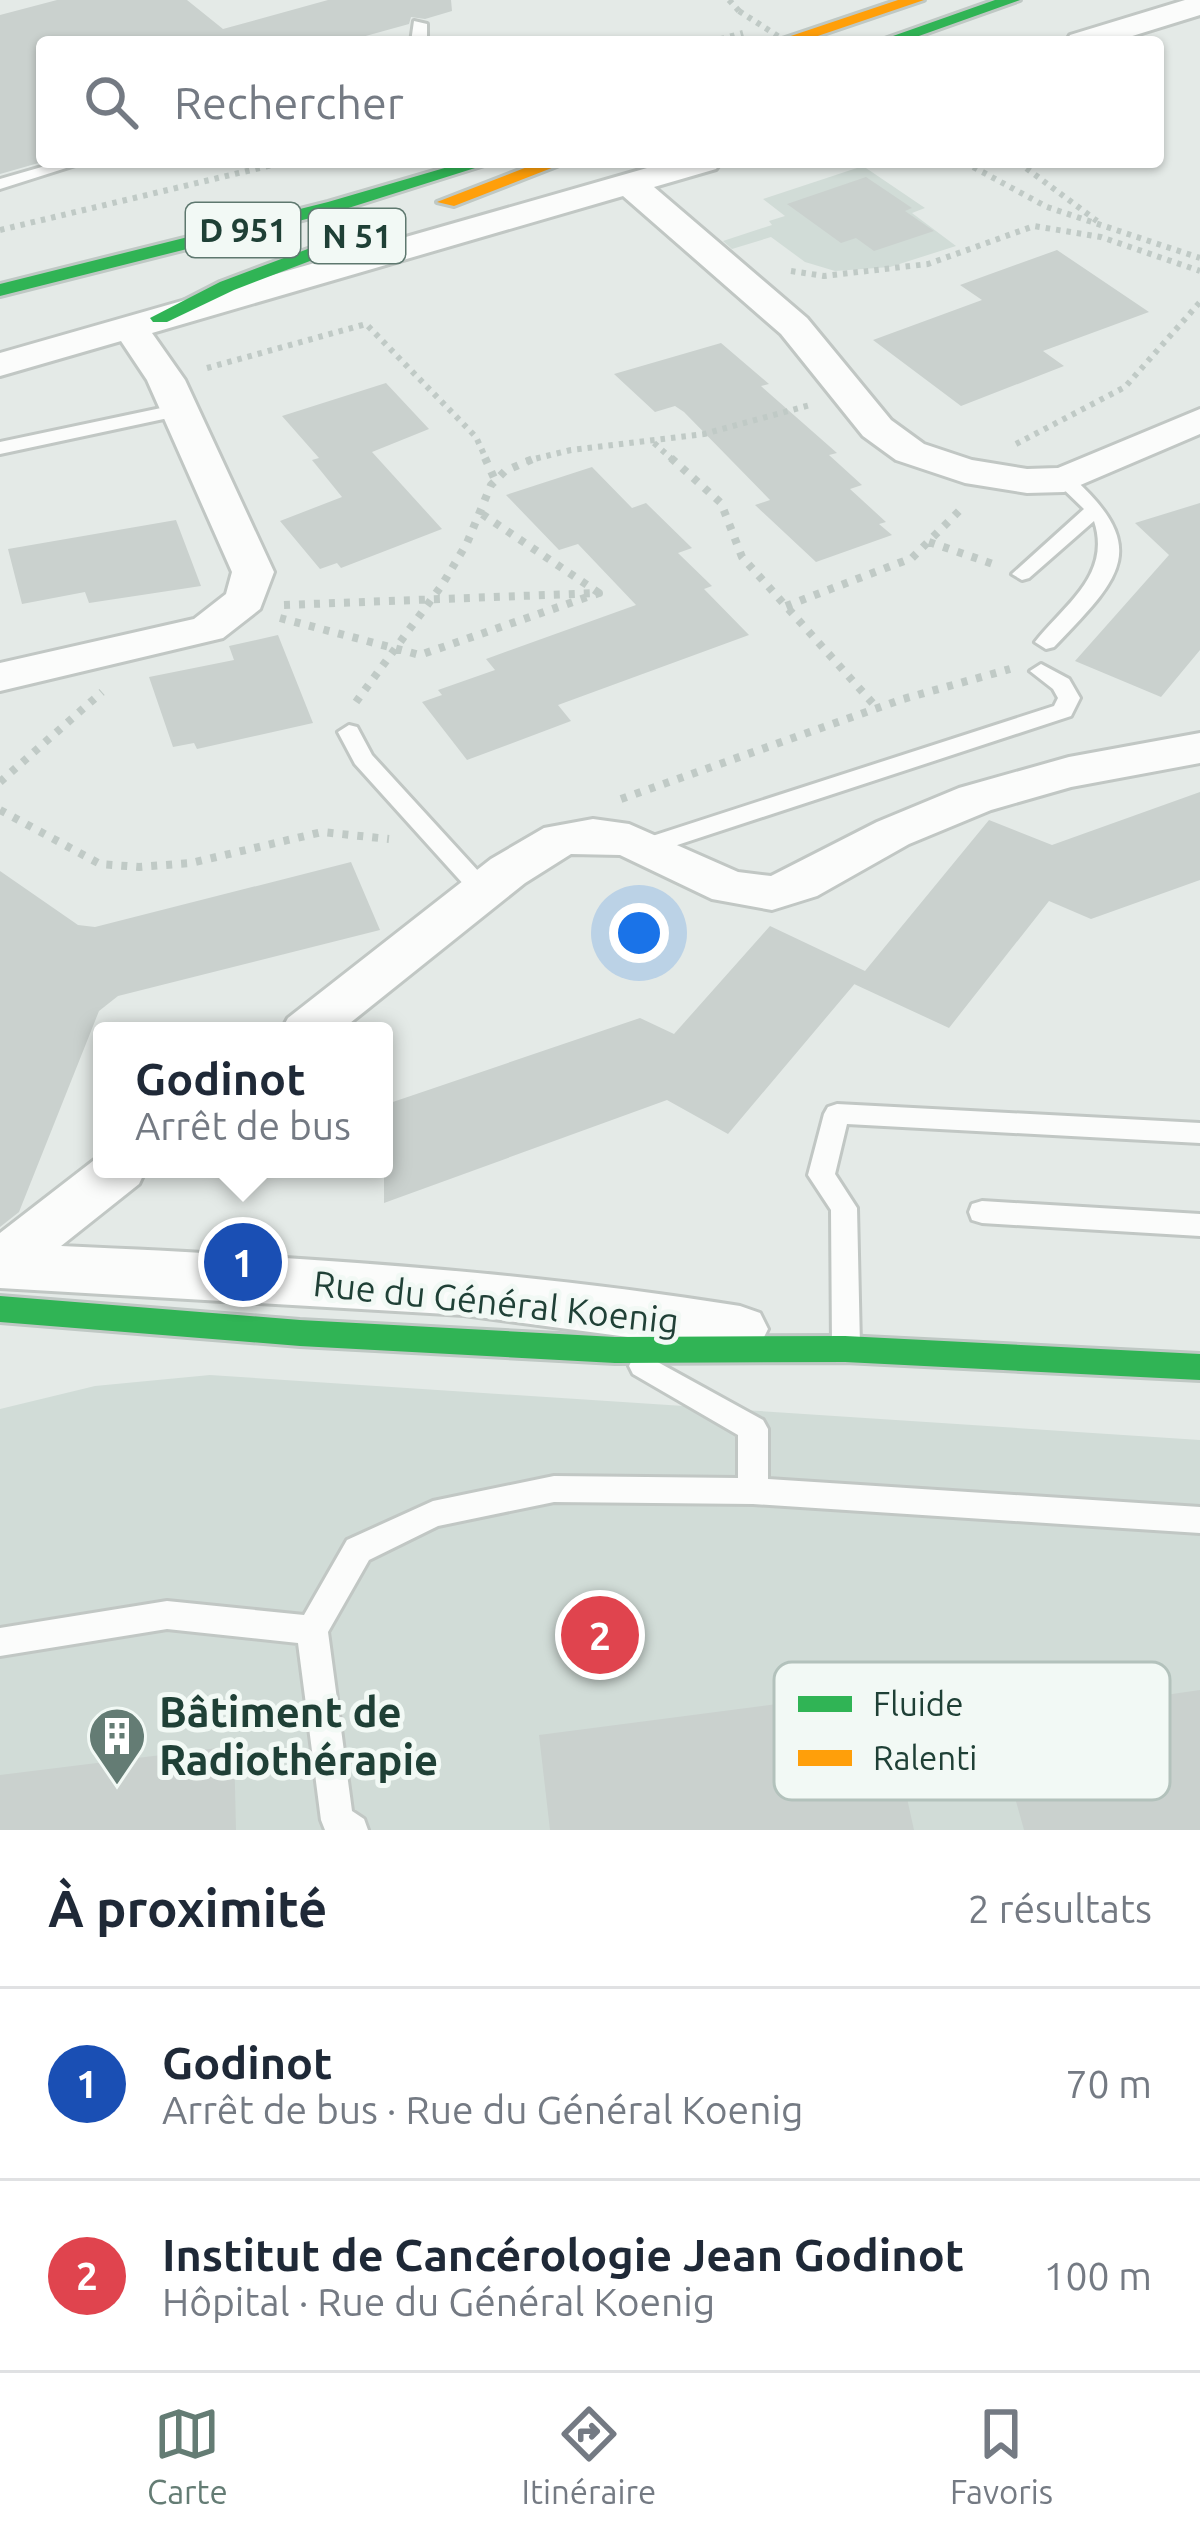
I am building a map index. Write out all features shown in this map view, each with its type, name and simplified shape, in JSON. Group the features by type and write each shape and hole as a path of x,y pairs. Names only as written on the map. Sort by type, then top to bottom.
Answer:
{"main road":[{"path":"803,36 916,0"},
{"path":"903,36 1012,0"},
{"name":"D 951","path":"0,290 335,206 465,168"},
{"name":"N 51","path":"426,210 541,168"},
{"name":"N 51","path":"145,322 394,222"},
{"name":"Rue du Général Koenig","path":"0,1310 300,1334 614,1350 845,1348 1200,1367"}],"street":[{"path":"1100,36 1200,4"},
{"path":"0,364 686,168"},
{"path":"632,186 794,326 877,428 910,452 965,471 1027,481 1064,480 1200,420"},
{"path":"0,677 156,645 208,629 244,600 254,572 145,322"},
{"path":"317,1022 542,847 593,835 648,847 729,887 772,892 800,884 893,833 975,799 1069,772 1200,748"},
{"path":"0,1265 109,1178"},
{"name":"Rue du Général Koenig","path":"0,1265 386,1287 625,1308 845,1348"}],"lane":[{"path":"0,184 56,168"},
{"path":"0,448 173,395"},
{"path":"1046,642 1106,567 1112,542 1094,511 1064,480"},
{"path":"1022,574 1094,511"},
{"path":"648,847 1063,710 1069,698 1060,684 1041,671"},
{"path":"349,732 363,759 483,891"},
{"path":"845,1348 844,1208 821,1175 837,1114 1200,1133"},
{"path":"982,1212 1200,1226"},
{"path":"614,1350 753,1429 753,1491"},
{"path":"352,1830 337,1820 312,1630 358,1550 433,1514 554,1489 753,1491 1200,1520"},
{"path":"0,1642 167,1615 312,1630"}],"path":[{"path":"729,0 775,36"},
{"path":"0,230 260,168"},
{"path":"974,168 1104,226 1200,258"},
{"path":"1029,168 1052,180 1067,200 1104,226"},
{"path":"780,274 795,269 824,276 882,272 928,263 1034,226 1101,237 1200,271"},
{"path":"173,395 366,324 476,436 494,480"},
{"path":"349,732 352,708 433,599 469,540 494,480 505,471 585,446 736,431 851,393"},
{"path":"653,442 721,503 742,557 878,708"},
{"path":"479,512 599,593"},
{"path":"929,542 1022,574"},
{"path":"236,607 599,593"},
{"path":"236,607 420,655 599,593"},
{"path":"0,782 156,645"},
{"path":"593,835 608,807 626,795 878,708 1016,667 1041,671"},
{"path":"0,810 100,864 120,866 191,863 322,832 441,844"}],"shaded area":[{"path":"866,168 925,208 912,213 956,246 890,267 835,271 805,262 771,237 732,249 723,241 785,216 763,199"},
{"path":"210,1375 1200,1440 1200,1830 0,1830 0,1409 95,1386"}],"building":[{"path":"57,0 187,0 223,29 328,0 451,0 452,11 425,19 411,17 409,24 366,36 36,36 36,164 0,174 0,15"},
{"path":"866,177 912,208 905,211 934,231 874,251 856,238 841,243 787,204"},
{"path":"1057,250 1149,312 1043,351 1064,366 961,406 873,340 982,300 960,285"},
{"path":"721,343 769,384 761,386 837,453 829,455 862,485 850,489 886,522 879,524 892,535 816,562 755,505 770,500 684,412 675,406 655,412 614,374"},
{"path":"386,383 429,429 372,452 442,529 341,568 337,563 320,569 280,521 342,497 312,460 319,458 282,416"},
{"path":"592,467 632,508 646,503 692,548 678,553 712,586 704,589 749,635 558,705 571,721 467,760 422,702 442,695 438,690 495,670 486,659 636,605 578,544 559,550 506,495"},
{"path":"1200,503 1200,650 1161,697 1075,661 1169,555 1135,523"},
{"path":"176,520 201,586 89,603 85,592 22,604 8,549"},
{"path":"278,635 313,723 197,749 194,743 173,747 149,677 234,660 229,646"},
{"path":"1200,792 1200,880 1091,919 1049,901 949,1028 854,984 728,1134 667,1100 384,1203 384,1178 393,1178 393,1102 640,1018 674,1034 770,926 865,971 989,820 1052,845"},
{"path":"351,862 380,930 118,996 93,1022 19,1212 0,1227 0,871 78,925 95,927"},
{"path":"1200,1690 1200,1830 1024,1830 1016,1800 1170,1800 1170,1694"},
{"path":"774,1704 774,1800 907,1800 914,1830 550,1830 539,1735"},
{"name":"Bâtiment de Radiothérapie","path":"234,1746 236,1830 0,1830 0,1775"}],"traffic: fast":[{"path":"903,36 1012,0"},
{"path":"0,290 335,206 465,168"},
{"path":"160,318 227,286 345,241"},
{"path":"0,1309 300,1333 615,1350 845,1349 1200,1367"}],"traffic: slow":[{"path":"801,36 916,0"},
{"path":"447,202 541,168"}],"place":[{"name":"Godinot","path":"243,1262"},
{"name":"Institut de Cancérologie Jean Godinot","path":"600,1635"},
{"name":"Bâtiment de Radiothérapie","path":"117,1787"}]}
